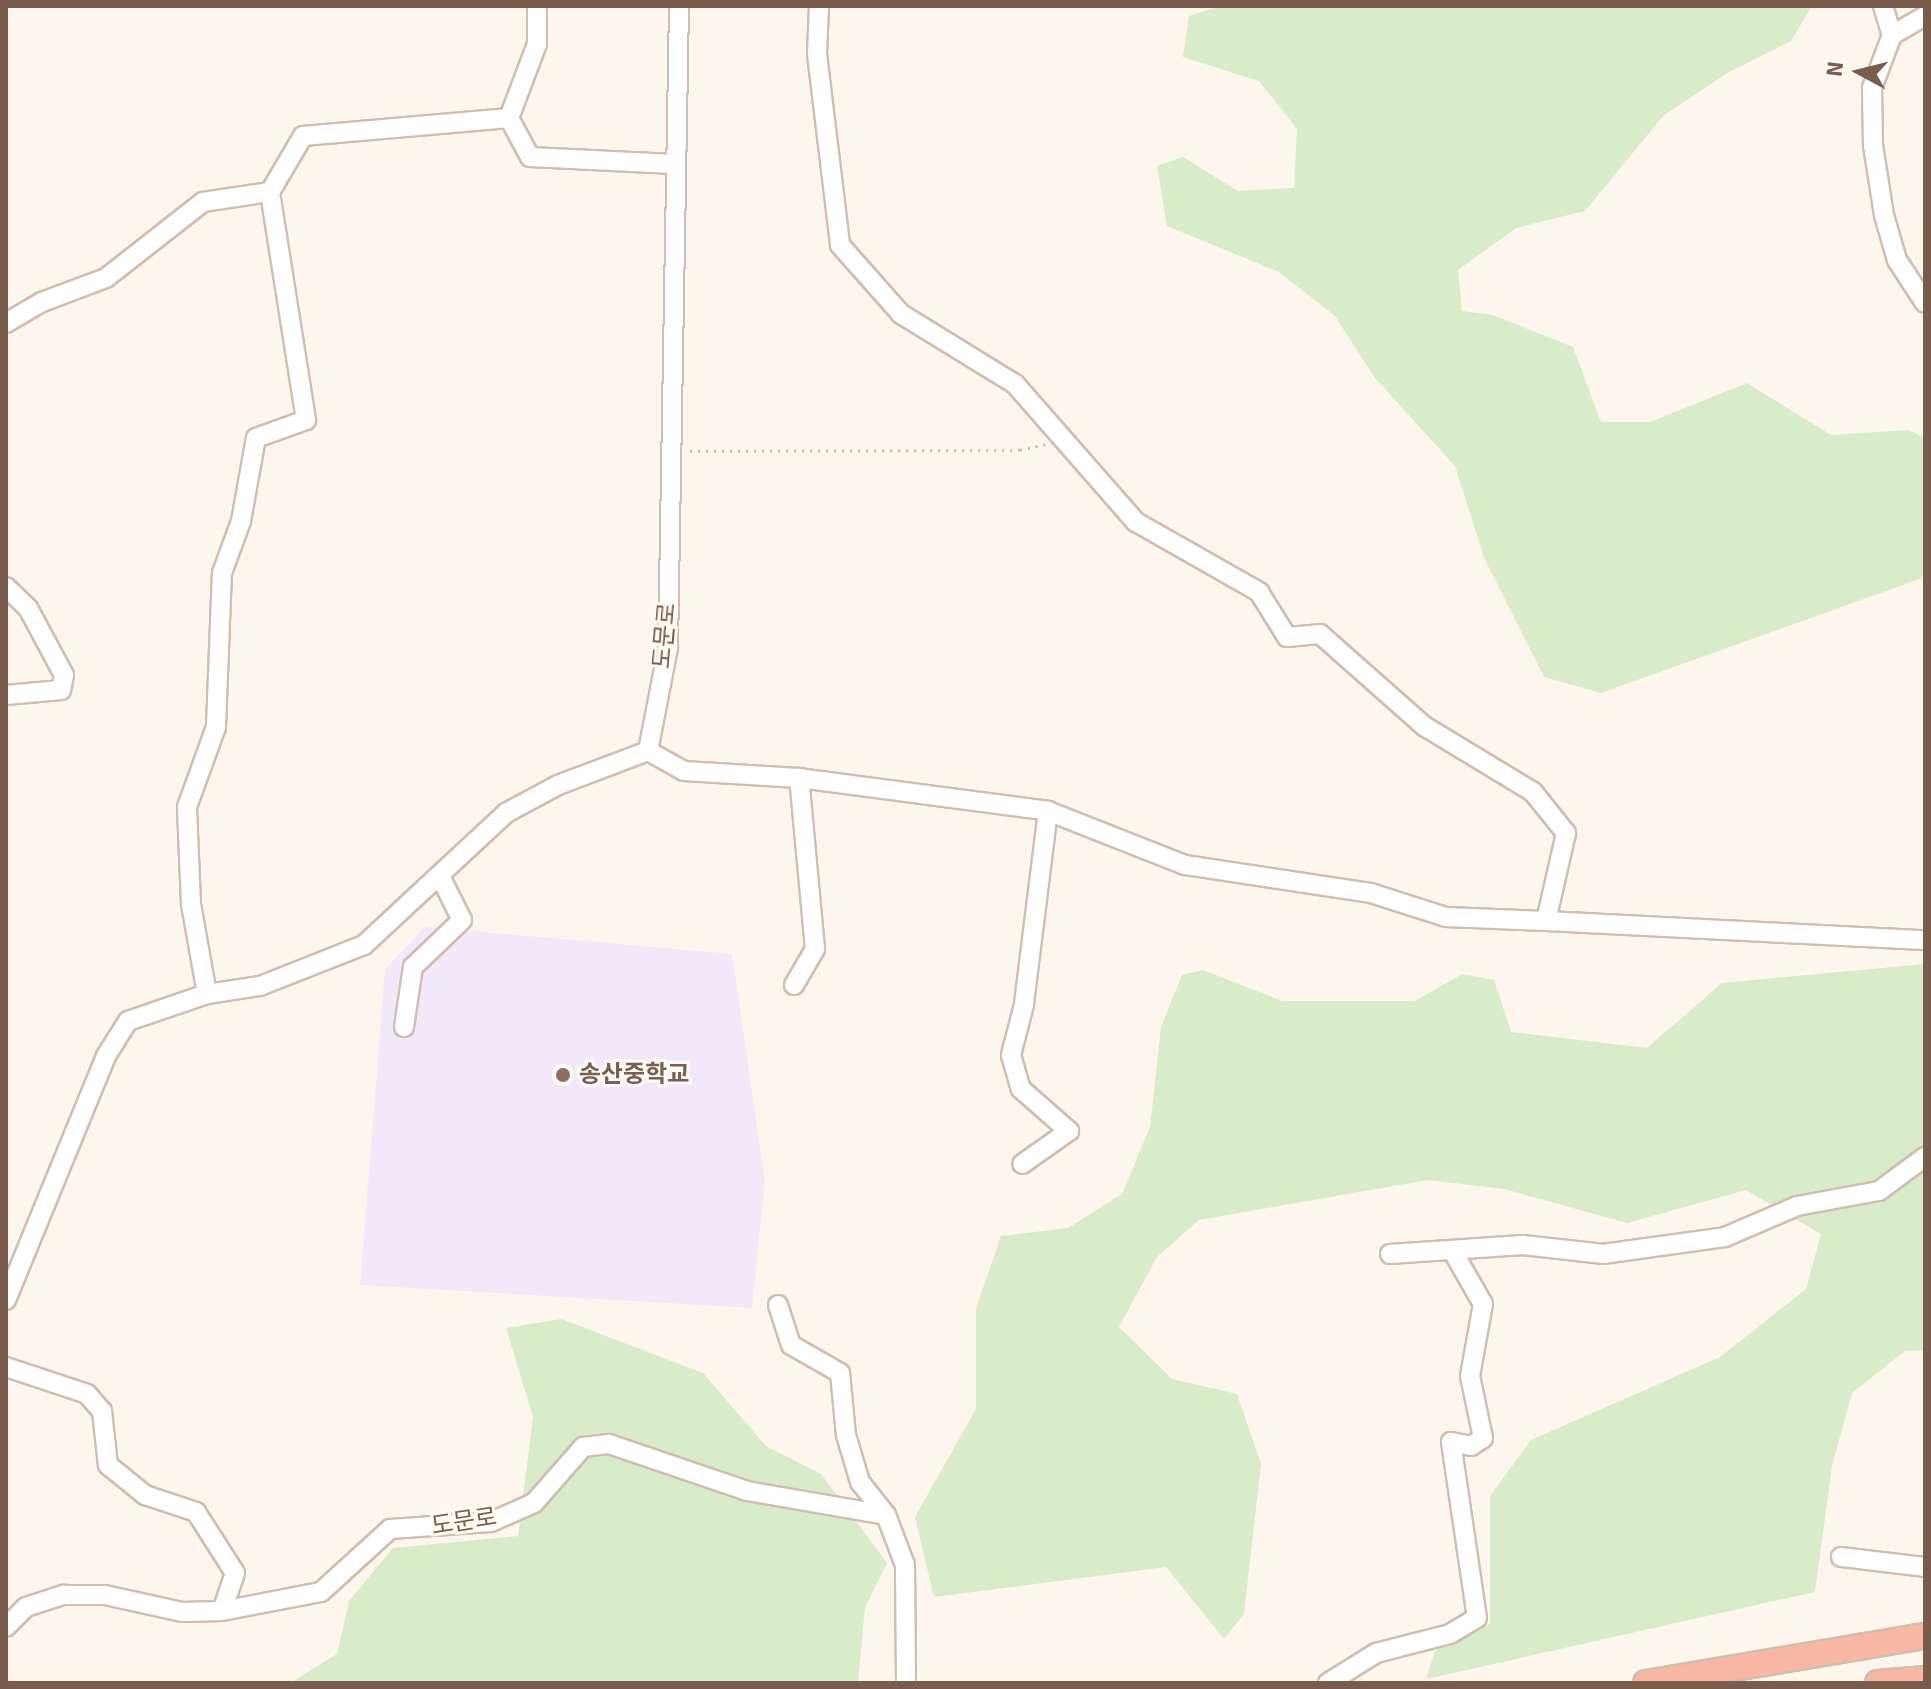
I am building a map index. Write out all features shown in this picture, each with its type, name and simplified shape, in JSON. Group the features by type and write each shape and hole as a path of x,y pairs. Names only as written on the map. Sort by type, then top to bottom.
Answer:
{"highway":[{"path":"1646,1683 1925,1636"},
{"path":"1878,1683 1925,1679"}],"street":[{"path":"537,6 537,44 509,118 530,157 674,164"},
{"name":"도문로","path":"648,751 668,648 679,6"},
{"path":"819,6 817,54 840,245 901,314 1015,384 1136,522 1259,592 1287,637 1320,634 1424,726 1533,792 1566,833 1546,921"},
{"path":"1883,6 1892,35 1872,88 1873,145 1897,260 1925,303"},
{"path":"1892,35 1925,16"},
{"path":"207,994 191,904 187,807 216,727 222,573 241,521 256,438 306,420 270,192 303,136 509,118"},
{"path":"6,323 42,302 106,278 203,202 270,192"},
{"path":"6,587 28,608 64,675 61,690 6,695"},
{"path":"6,1300 10,1275 106,1056 128,1021 207,994 260,986 364,945 506,813 558,785 648,751 684,771 799,778 1048,811 1185,865 1371,893 1446,917 1925,940"},
{"path":"794,985 815,949 799,778"},
{"path":"1022,1164 1069,1131 1021,1089 1011,1055 1024,1005 1048,811"},
{"path":"404,1027 413,967 462,920 440,876"},
{"path":"1390,1254 1523,1245 1603,1254 1725,1237 1797,1206 1879,1191 1925,1157"},
{"path":"1328,1683 1376,1653 1450,1634 1477,1618 1451,1442 1471,1446 1483,1438 1470,1376 1483,1304 1452,1250"},
{"path":"778,1305 791,1345 840,1373 846,1435 856,1470 886,1515 905,1565 906,1683"},
{"path":"6,1367 87,1394 102,1411 108,1465 145,1495 196,1512 235,1573 222,1611"},
{"name":"도문로","path":"6,1627 26,1607 64,1595 105,1595 182,1612 222,1611 321,1592 390,1529 491,1522 534,1503 583,1447 609,1444 747,1491 886,1515"},
{"path":"1841,1557 1925,1567"}],"path":[{"path":"670,451 1020,450 1064,440"}],"shaded area":[{"name":"송산중학교","path":"425,927 732,954 765,1181 752,1308 360,1285 385,969"}],"green space":[{"path":"1221,6 1812,6 1791,41 1729,72 1663,116 1585,211 1516,228 1458,270 1462,311 1493,315 1573,347 1601,422 1650,422 1747,383 1831,435 1909,430 1925,438 1925,577 1601,693 1544,677 1485,560 1455,466 1375,378 1335,316 1279,272 1167,226 1157,166 1183,157 1238,191 1294,188 1297,129 1259,81 1183,57 1189,16"},
{"path":"1925,964 1925,1350 1905,1351 1852,1393 1832,1466 1815,1592 1426,1679 1435,1651 1490,1624 1490,1496 1531,1440 1720,1357 1806,1289 1821,1234 1746,1190 1627,1223 1504,1189 1428,1180 1199,1220 1157,1257 1119,1327 1172,1379 1237,1394 1261,1464 1244,1614 1224,1639 1166,1567 934,1597 915,1517 976,1409 976,1308 1001,1236 1068,1228 1122,1194 1150,1127 1161,1027 1182,975 1203,970 1282,1001 1415,1001 1462,974 1494,980 1511,1032 1647,1048 1722,983"},
{"path":"561,1319 703,1373 766,1446 821,1474 887,1563 865,1607 858,1683 290,1683 337,1654 349,1601 393,1548 518,1536 533,1417 506,1328"}],"place":[{"name":"송산중학교","path":"563,1075"}]}
